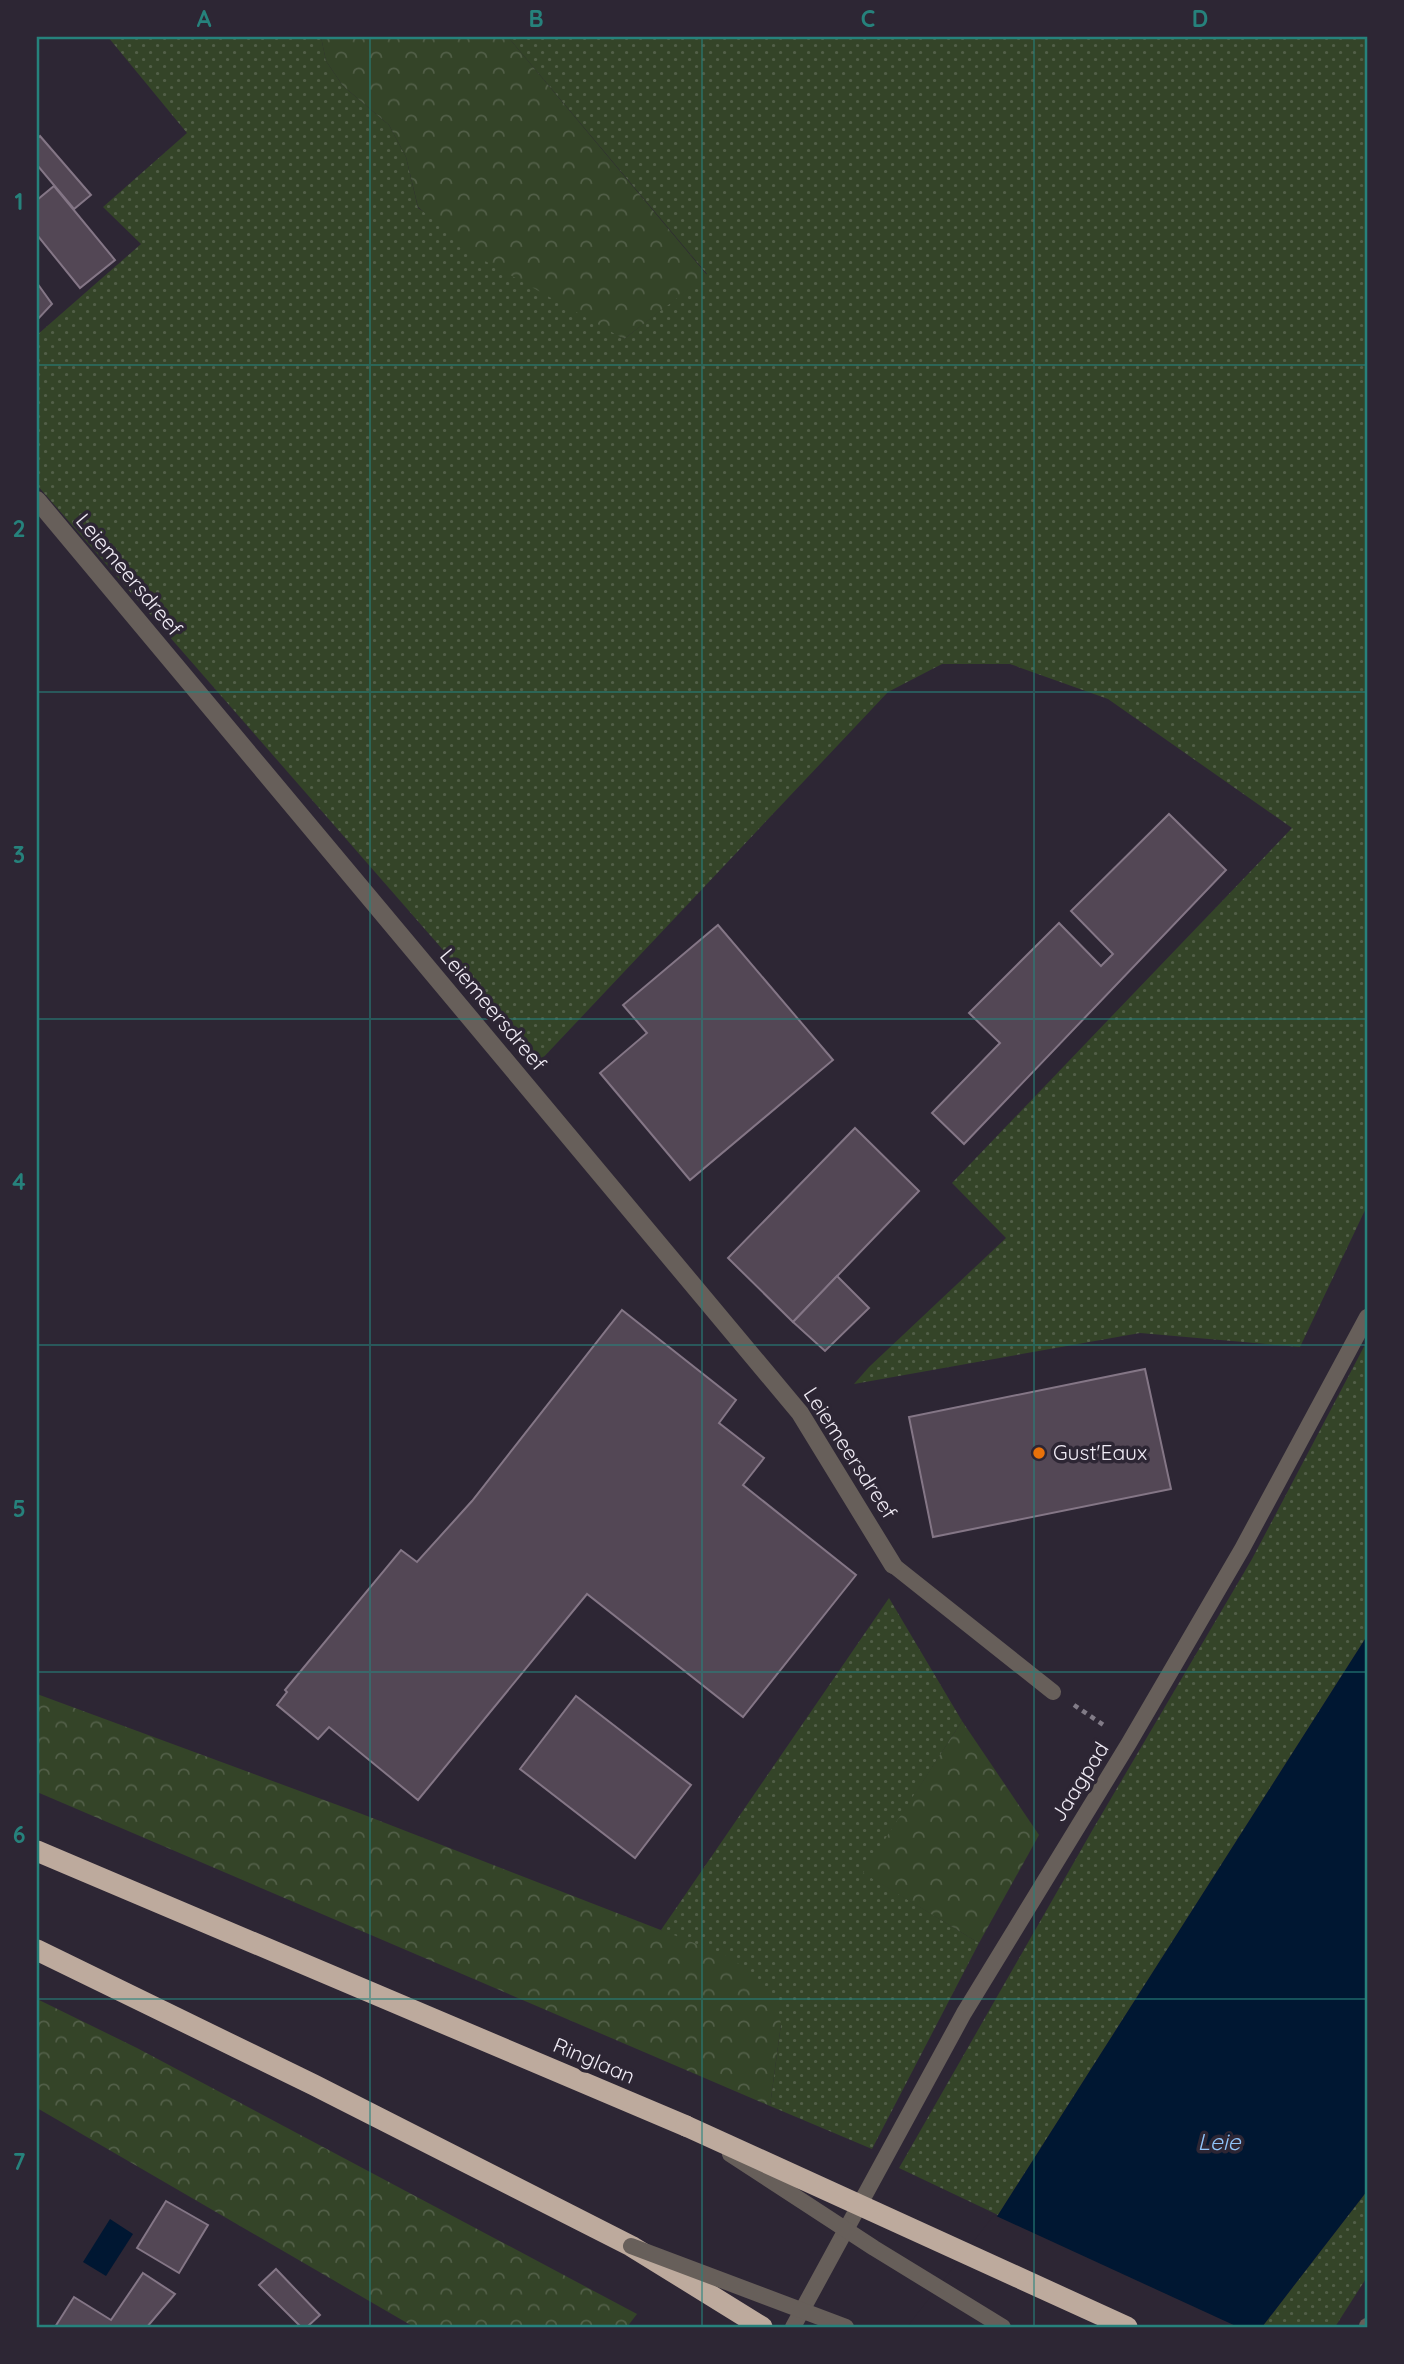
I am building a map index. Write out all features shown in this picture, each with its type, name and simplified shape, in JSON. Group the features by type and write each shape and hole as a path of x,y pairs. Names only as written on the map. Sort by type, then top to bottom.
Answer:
{"highway":[{"name":"Ringlaan","path":"37,1850 686,2126 1127,2327"},
{"path":"37,1950 314,2085 631,2246 762,2327"}],"street":[{"name":"Leiemeersdreef","path":"37,500 800,1413 893,1565"}],"lane":[{"name":"Jaagpad","path":"793,2327 824,2266 886,2159 917,2096 1242,1549 1367,1317"},
{"path":"893,1565 1053,1692"},
{"path":"686,2126 874,2248 1003,2327"},
{"path":"631,2246 846,2327"}],"path":[{"path":"1079,1709 1108,1727"}],"green space":[{"path":"108,37 321,37 326,61 343,86 389,125 406,157 418,208 624,339 707,274 508,37 1367,37 1367,1206 1300,1347 1140,1333 854,1384 1006,1238 952,1183 1292,828 1108,699 1010,664 942,664 888,692 540,1061 37,485 37,335 141,244 103,207 187,133"},
{"path":"321,37 508,37 707,275 624,339 471,253 418,207 406,157 389,125 343,86 326,61"},
{"path":"1367,1341 1367,1636 998,2215 899,2168 1093,1829 1252,1559"},
{"path":"889,1598 962,1721 864,1873 979,1943 872,2149 770,2106 781,2024 661,1930"},
{"path":"37,1694 362,1814 733,1958 777,2003 781,2024 770,2106 37,1792"},
{"path":"962,1721 1039,1835 979,1943 863,1873"},
{"path":"37,1999 137,2048 637,2314 627,2327 414,2327 37,2108"},
{"path":"1367,2191 1367,2277 1335,2327 1262,2327"}],"water":[{"name":"Leie","path":"1367,1636 1367,2191 1262,2327 910,2327 998,2215"},
{"path":"110,2219 133,2234 106,2276 83,2262"}],"pier":[{"path":"994,2215 1238,2327 907,2327"}],"building":[{"path":"40,136 91,195 74,209 37,165 37,139"},
{"path":"54,186 115,260 80,288 37,235 37,200"},
{"path":"37,283 52,304 37,320"},
{"path":"1169,814 1226,870 964,1144 932,1113 1000,1043 969,1013 1059,923 1101,966 1113,954 1071,911"},
{"path":"718,925 833,1060 690,1180 600,1073 647,1033 623,1005"},
{"path":"855,1128 919,1191 793,1322 728,1258"},
{"path":"837,1276 869,1308 825,1351 793,1322"},
{"path":"622,1310 736,1400 719,1423 764,1458 743,1485 856,1575 743,1717 587,1594 418,1800 329,1727 318,1739 277,1705 287,1692 285,1690 401,1550 417,1562 472,1501"},
{"name":"Gust'Eaux","path":"1145,1369 1171,1489 933,1537 909,1417"},
{"path":"576,1696 691,1785 635,1858 520,1769"},
{"path":"166,2201 208,2225 179,2273 137,2248"},
{"path":"276,2269 320,2315 307,2327 301,2327 259,2285"},
{"path":"143,2273 175,2294 147,2327 55,2327 74,2297 111,2320"}],"place":[{"name":"Gust'Eaux","path":"1039,1453"}]}
